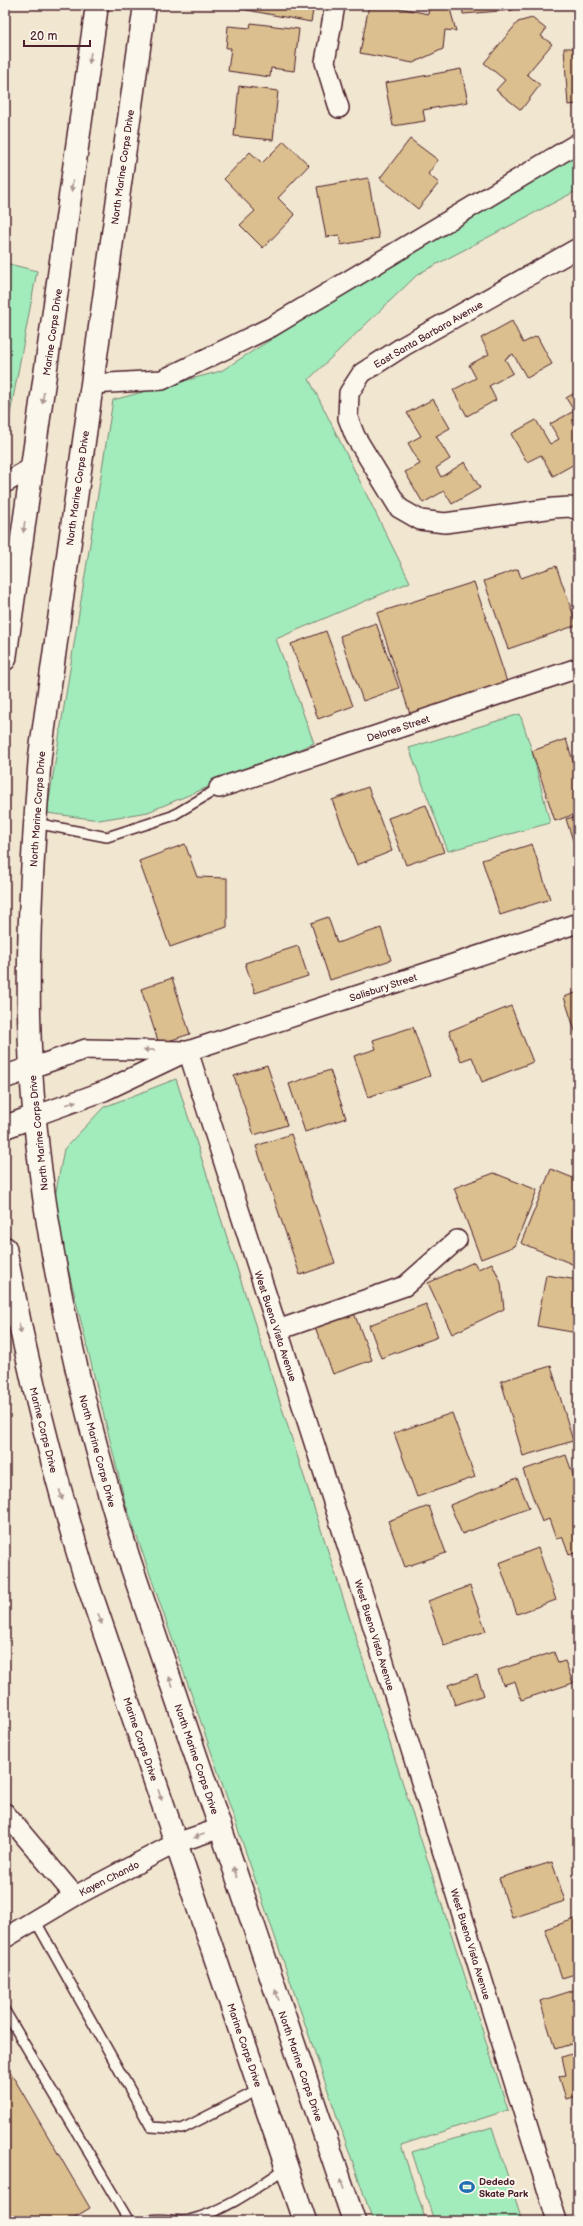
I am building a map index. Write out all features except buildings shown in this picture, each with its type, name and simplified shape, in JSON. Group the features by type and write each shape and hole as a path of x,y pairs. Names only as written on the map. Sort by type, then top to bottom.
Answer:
{"main road":[{"name":"Marine Corps Drive","path":"5,659 97,5"},
{"name":"North Marine Corps Drive","path":"145,5 48,691 35,823 29,956 31,1068 35,1116 51,1236 71,1343 90,1426 128,1556 354,2221"},
{"path":"5,1078 31,1068"},
{"path":"5,1127 35,1116"},
{"name":"Marine Corps Drive","path":"5,1248 30,1376 63,1504 304,2221"}],"street":[{"path":"334,5 325,62 339,108"},
{"path":"92,384 162,380 264,330 353,279 578,143"},
{"name":"East Santa Barbara Avenue","path":"578,248 404,346 362,373 349,393 348,418 355,436 399,508 420,520 445,523 554,508 570,508 578,510"},
{"path":"5,483 33,467"},
{"name":"Delores Street","path":"219,788 578,668"},
{"name":"Salisbury Street","path":"35,1116 104,1091 188,1051 578,922"},
{"name":"Salisbury Street","path":"31,1068 86,1049 188,1051"},
{"name":"West Buena Vista Avenue","path":"188,1051 365,1601 557,2221"},
{"path":"278,1330 405,1286 457,1240"},
{"name":"Kayen Chando","path":"5,1813 75,1896 176,1843 221,1828"},
{"path":"5,1938 75,1896"}],"lane":[{"path":"35,823 107,837 172,816 219,788"},
{"path":"35,1920 151,2127 182,2128 260,2089"},
{"path":"5,2011 129,2221"},
{"path":"147,2221 153,2219 188,2221 226,2207 286,2168"}],"green space":[{"path":"578,151 578,190 418,274 309,379 410,582 276,639 314,743 148,812 99,820 47,813 113,400 221,371 450,227"},
{"path":"5,263 37,271 5,441"},
{"path":"520,714 532,751 550,823 448,851 409,748"},
{"path":"176,1079 508,2110 401,2145 426,2221 373,2221 125,1502 53,1207 64,1149 104,1107"},
{"name":"Dededo Skate Park","path":"492,2127 522,2221 434,2221 412,2152"}],"place":[{"name":"Dededo Skate Park","path":"467,2187"}]}
